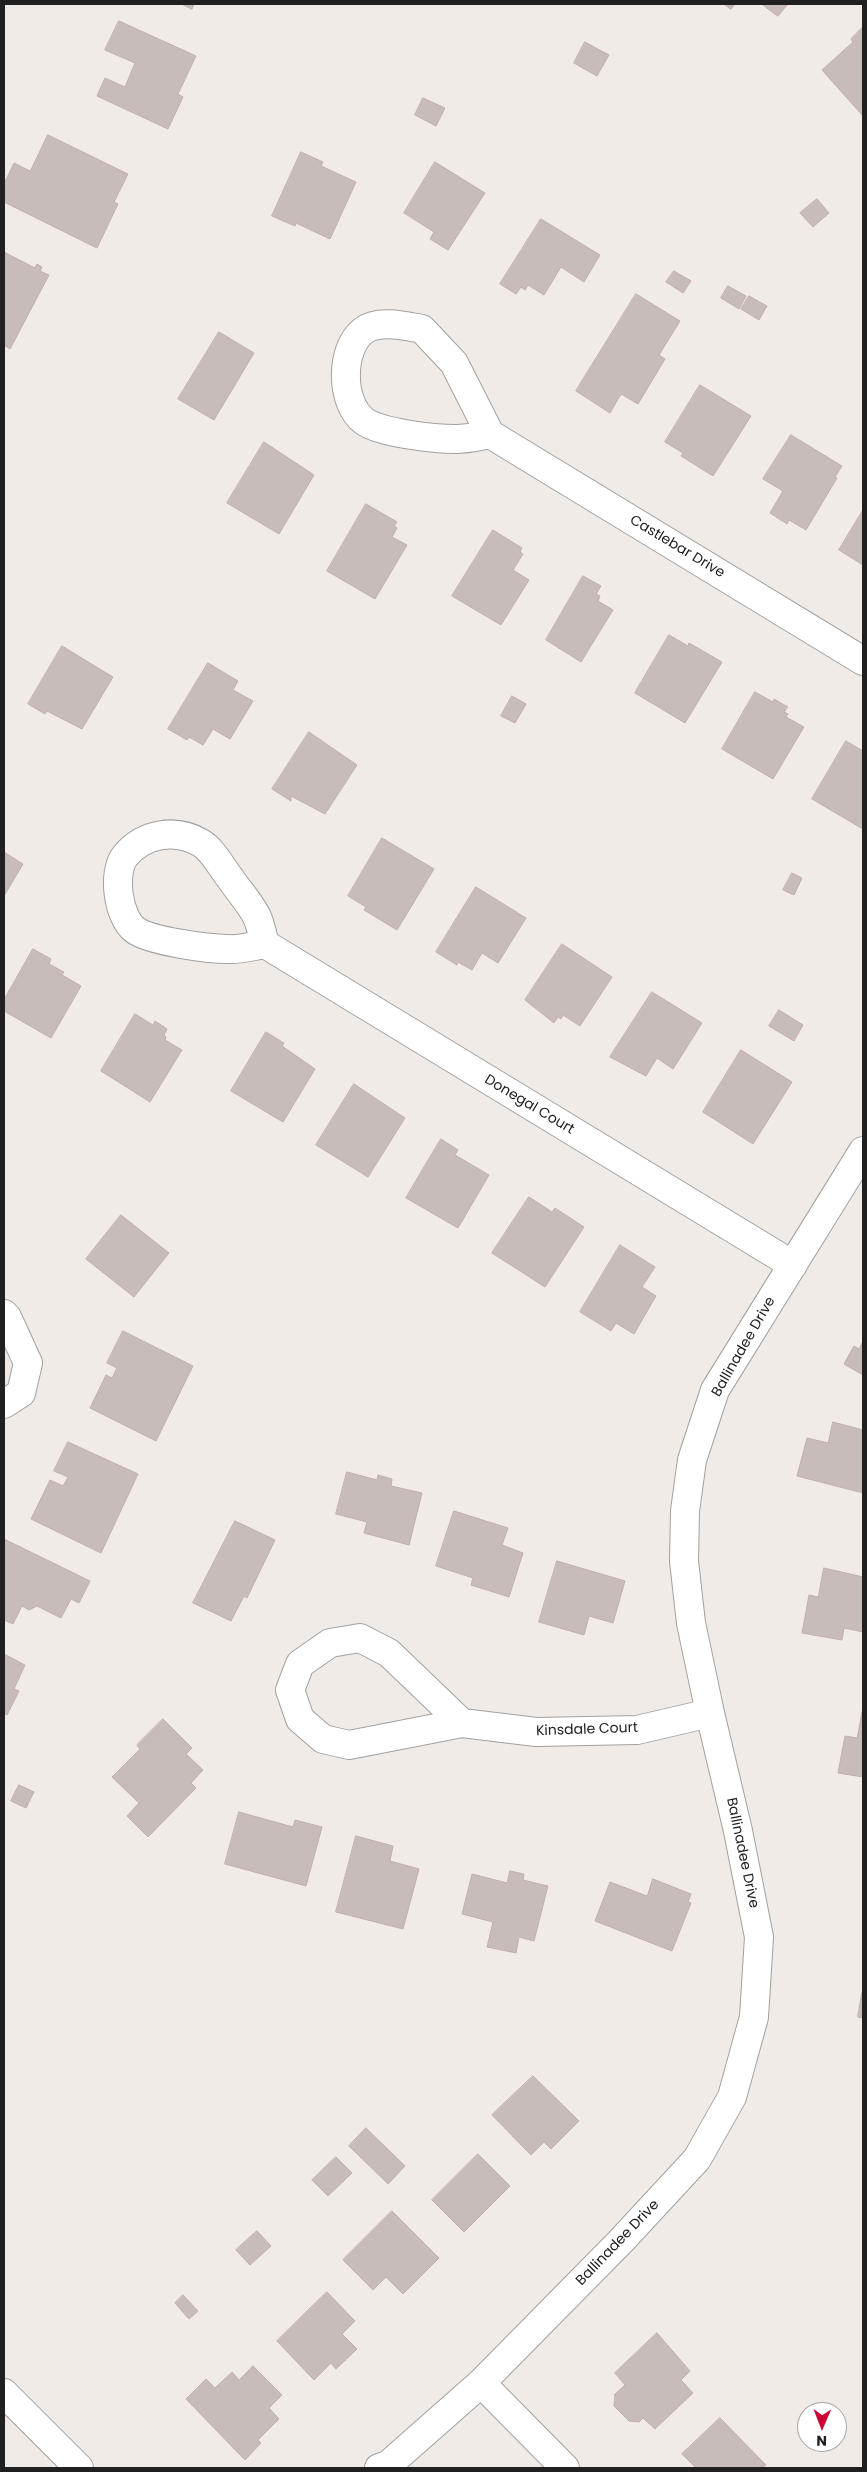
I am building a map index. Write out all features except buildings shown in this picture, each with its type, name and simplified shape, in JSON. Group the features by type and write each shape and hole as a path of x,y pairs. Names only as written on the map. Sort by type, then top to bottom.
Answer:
{"street":[{"path":"380,324 422,329 454,363 490,434 456,439 381,430 363,420 348,400 346,382 351,348 363,330 380,324"},
{"name":"Castlebar Drive","path":"490,434 863,661"},
{"path":"164,833 184,835 202,844 214,857 256,916 265,944 228,949 151,938 134,930 123,915 119,902 119,870 124,856 143,841 164,833"},
{"name":"Donegal Court","path":"265,944 793,1265"},
{"name":"Ballinadee Drive","path":"385,2467 481,2383 621,2241 697,2159 732,2096 754,2017 759,1937 738,1830 710,1713 692,1623 684,1561 686,1512 692,1460 715,1390 863,1151"},
{"path":"4,1314 28,1363 21,1392 4,1404"},
{"name":"Kinsdale Court","path":"462,1723 389,1653 360,1638 330,1643 300,1664 290,1690 300,1719 323,1739 349,1745 462,1723 536,1732 637,1730 710,1713"},
{"path":"481,2383 565,2468"},
{"path":"4,2392 79,2468"}]}
